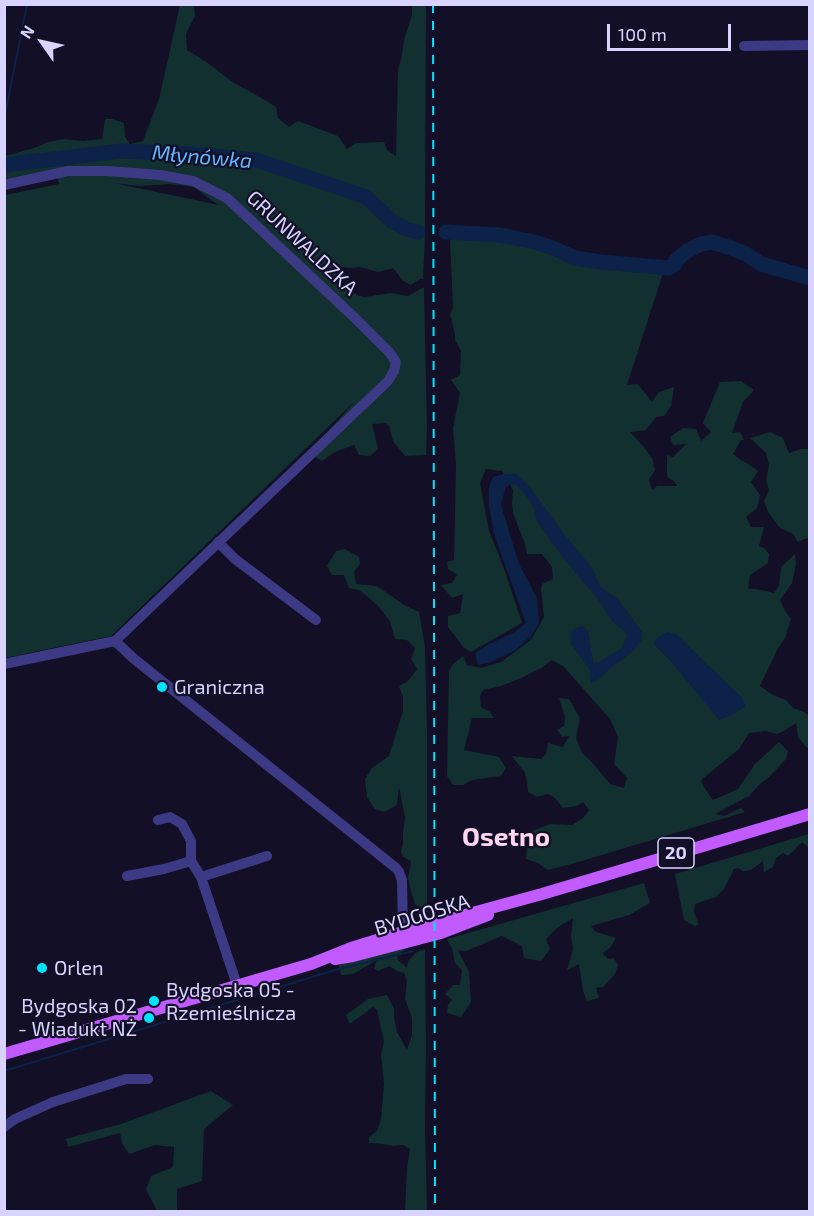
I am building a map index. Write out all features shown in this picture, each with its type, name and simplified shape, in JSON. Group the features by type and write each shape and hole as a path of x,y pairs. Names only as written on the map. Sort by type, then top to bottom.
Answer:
{"main road":[{"name":"BYDGOSKA","path":"4,1054 310,964 403,932 542,894 810,814"},
{"name":"BYDGOSKA","path":"310,964 353,956 441,933 542,894"}],"street":[{"path":"744,46 810,45"},
{"name":"GRUNWALDZKA","path":"4,185 68,171 160,175 193,181 227,198 396,362 388,381 218,542"},
{"path":"4,664 115,641 218,542 235,559 316,620"},
{"path":"115,641 141,665 396,868 402,880 403,932 400,938 390,946"},
{"path":"158,820 170,817 182,824 191,841 191,861 201,878 237,985"},
{"path":"201,878 267,856"},
{"path":"127,876 191,861"},
{"path":"4,1127 52,1101 126,1079 148,1079"}],"green space":[{"path":"180,5 194,5 195,16 186,34 187,50 234,83 276,107 278,118 289,127 298,121 338,136 347,149 356,143 384,142 387,150 396,156 398,70 412,15 412,5 426,5 423,279 411,285 403,281 393,268 378,272 360,267 332,266 343,286 359,296 390,293 408,296 424,287 426,455 405,456 393,441 386,423 372,424 378,449 370,456 359,455 354,445 335,452 322,461 312,455 313,449 354,402 111,636 5,658 5,195 59,184 58,179 35,175 5,189 5,156 64,139 83,141 102,139 105,119 124,123 125,137 130,144 143,141 159,99","holes":["114,183 139,186 169,184 194,187 219,205"]},
{"path":"483,227 540,238 578,257 602,260 600,268 663,273 627,385 638,384 652,402 659,392 674,387 671,406 664,416 656,417 646,430 630,432 652,458 655,470 649,479 652,490 657,486 677,486 667,477 667,455 673,457 686,444 673,445 670,437 683,428 696,429 701,441 711,432 703,423 720,382 741,381 754,390 743,402 732,433 740,432 744,440 741,440 733,454 758,471 751,482 760,495 757,508 746,517 751,527 764,527 759,546 769,554 768,563 750,575 748,589 774,593 779,586 781,567 795,554 796,564 792,583 780,600 791,619 785,638 760,686 809,716 809,748 798,737 796,723 777,734 766,731 749,733 739,749 701,780 713,800 738,789 755,764 779,742 788,751 786,759 749,796 715,814 724,816 741,808 745,812 548,870 526,859 528,836 532,831 550,824 572,825 583,818 589,810 583,802 577,806 563,808 555,798 548,794 537,797 528,792 525,773 512,756 541,759 546,754 548,743 563,747 569,736 562,737 557,730 564,726 565,717 559,698 569,699 580,718 576,738 582,753 610,784 624,788 627,778 614,764 618,737 610,719 564,667 552,660 521,678 483,690 480,696 481,707 490,712 494,718 472,718 464,750 499,757 506,768 501,776 472,780 463,785 453,785 447,776 449,671 453,664 463,656 467,665 481,668 501,662 531,640 544,617 542,584 553,579 552,567 542,554 527,554 513,513 513,490 502,471 486,469 480,483 489,531 522,623 471,652 464,648 448,627 448,616 460,613 463,594 452,598 441,585 452,583 457,575 448,569 447,562 454,560 456,466 453,428 460,393 451,380 460,375 461,351 455,340 450,314 453,307 450,241 459,228","holes":["676,635 742,698 745,707 668,658 654,644"]},
{"path":"770,432 783,438 789,453 809,449 809,540 807,538 798,542 793,534 780,528 768,512 764,501 769,490 766,480 769,465 766,453 750,438"},
{"path":"345,549 359,557 360,564 354,572 356,584 377,586 404,605 419,612 425,647 427,733 427,903 424,910 415,904 408,878 411,861 403,857 401,852 405,817 399,787 397,805 384,812 375,809 367,797 365,779 372,768 389,756 403,711 403,697 399,686 408,681 417,669 411,659 415,648 407,640 395,639 390,621 367,596 359,590 349,588 344,575 332,575 327,566 336,551"},
{"path":"809,834 808,847 802,842 788,856 783,853 776,858 773,867 764,872 763,861 751,870 734,869 724,889 716,897 695,904 694,912 699,925 695,926 684,920 675,874"},
{"path":"644,883 650,903 629,915 591,926 596,932 616,938 610,948 602,953 608,959 614,958 618,965 615,974 603,987 596,988 599,998 587,1001 579,964 567,970 573,949 571,936 573,918 557,928 546,939 550,949 541,961 524,958 522,946 502,936 466,951 458,950 469,972 471,1002 461,1017 447,1013 448,1005 452,1000 445,994 453,985 460,985 462,970 455,963 447,939"},
{"path":"408,947 397,956 407,968 408,961 417,952 425,949 427,1211 405,1211 410,1149 403,1145 369,1143 369,1137 377,1131 381,1119 384,1084 381,1055 384,1042 377,1010 373,1007 350,1024 346,1015 368,999 387,995 394,1009 397,1032 407,1050 412,1035 412,1018 405,999 407,980 404,973 389,966 378,971 374,968 377,960 353,974 341,975 339,965"},
{"path":"211,1091 233,1105 204,1129 202,1181 177,1189 177,1211 157,1211 146,1189 151,1176 173,1167 174,1147 155,1145 129,1154 122,1143 120,1133 68,1147 66,1139 124,1123"}],"water":[{"path":"517,474 530,487 592,568 600,586 619,600 642,632 641,641 631,653 598,680 591,683 590,670 571,644 570,635 573,629 582,626 588,630 593,662 598,663 622,648 627,634 612,621 598,599 561,555 536,520 533,506 515,484 506,486 501,505 519,564 537,598 539,623 531,636 516,650 489,663 478,665 475,653 513,633 526,623 494,534 489,506 489,487 493,477"},
{"path":"667,632 676,634 742,698 746,706 719,720 654,644 656,638"}],"waterway":[{"path":"5,115 27,4"},
{"name":"Młynówka","path":"4,165 121,151 256,160 366,197 393,222 418,232"},
{"name":"Młynówka","path":"446,232 500,235 535,242 575,258 669,268 687,251 701,244 712,242 746,254 761,264 810,278"},
{"path":"4,1071 335,970 413,951"}],"railway":[{"path":"433,4 435,1212"}],"place":[{"name":"Graniczna","path":"162,687"},
{"name":"Orlen","path":"42,968"},
{"name":"Bydgoska 05 - Rzemieślnicza","path":"154,1001"},
{"name":"Bydgoska 02 - Wiadukt NŻ","path":"149,1018"}],"district":[{"name":"Osetno","path":"506,837"}]}
